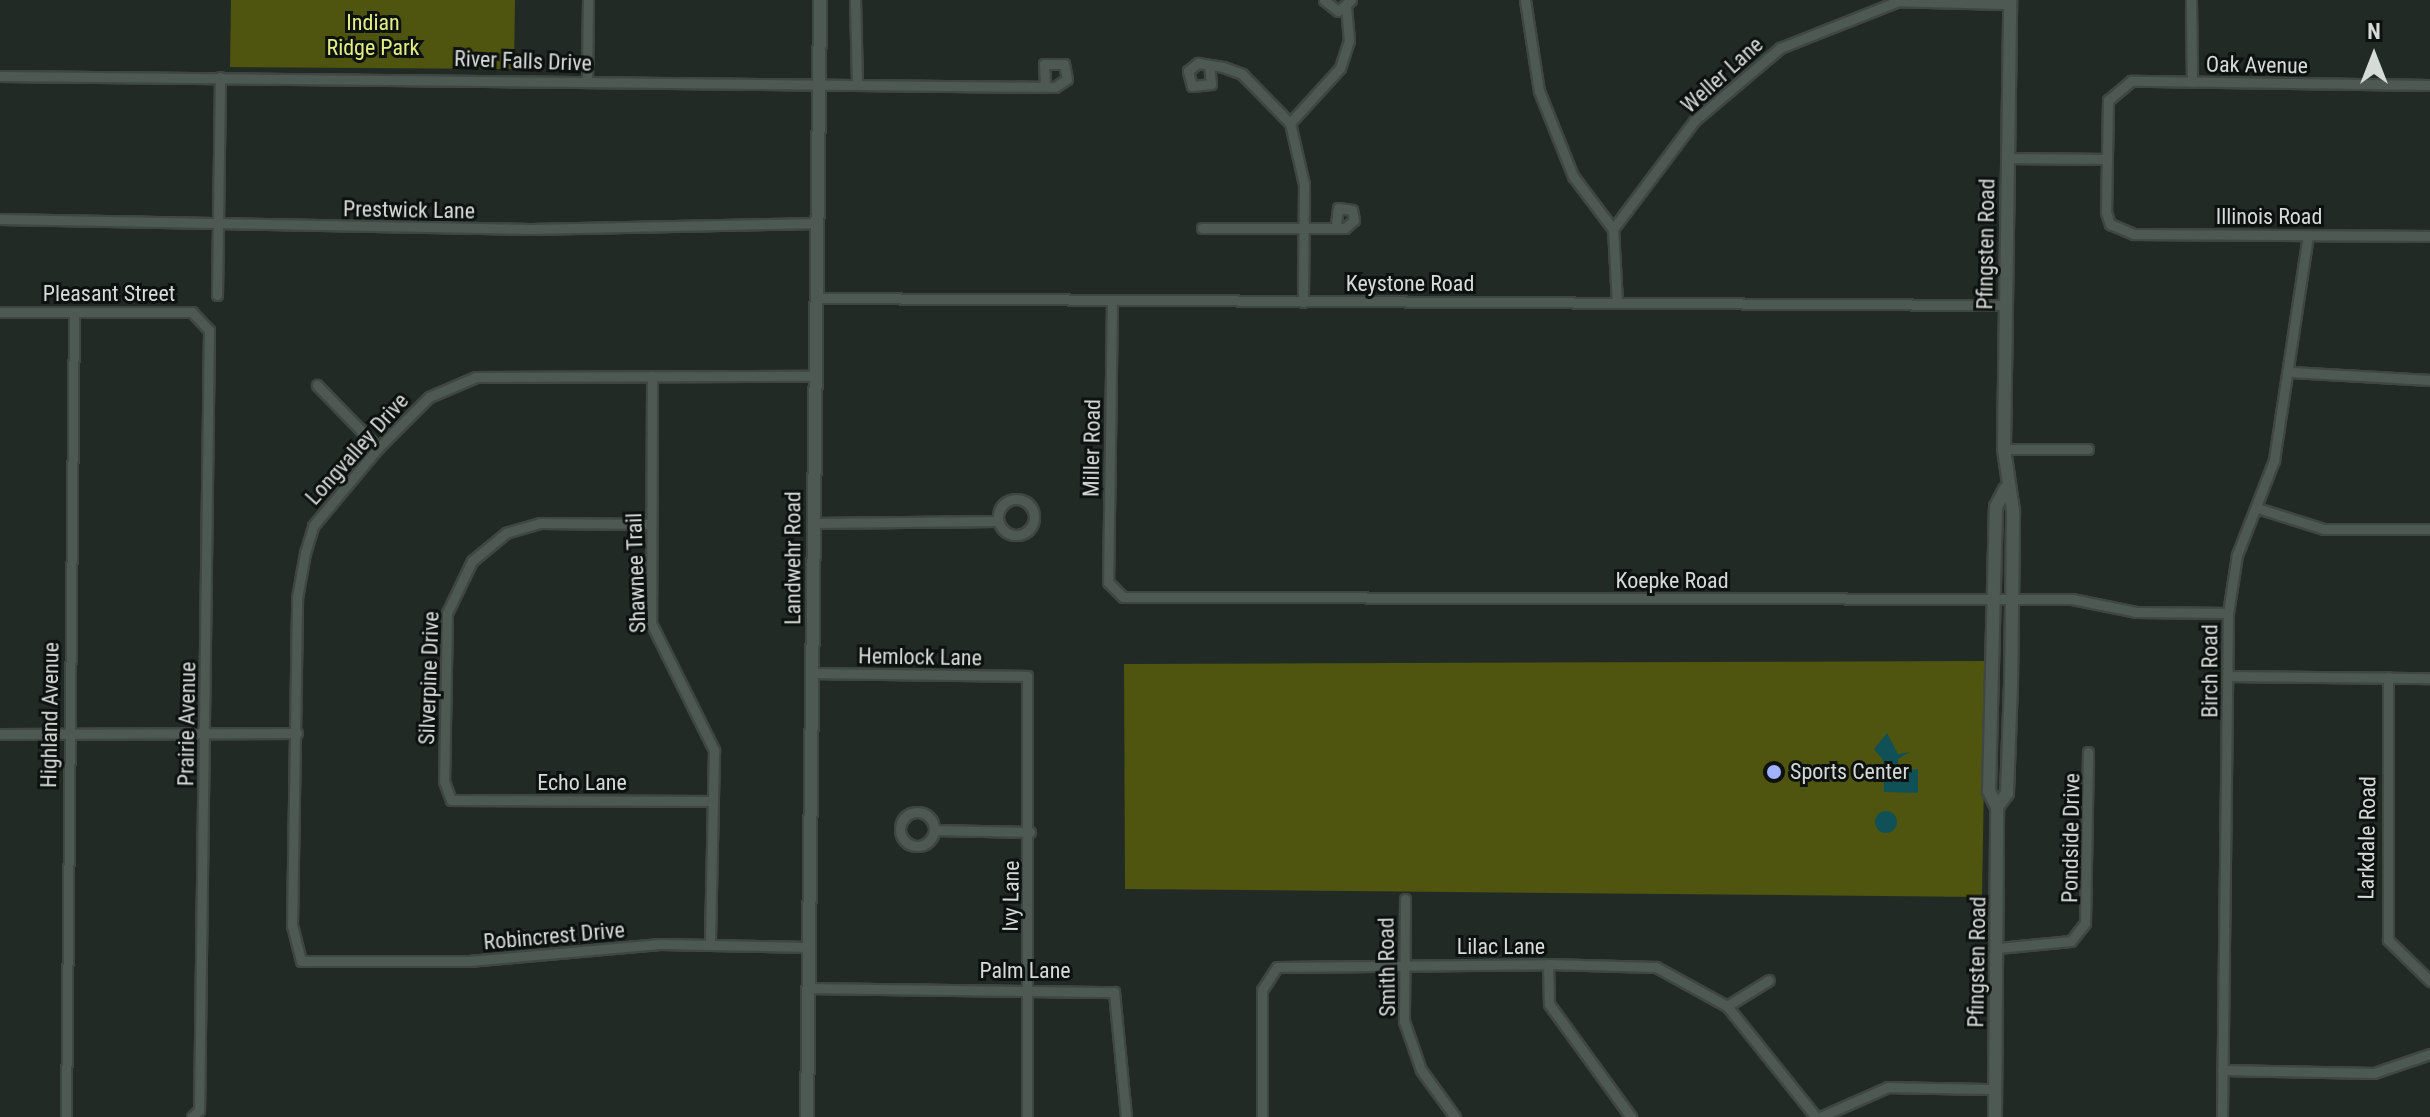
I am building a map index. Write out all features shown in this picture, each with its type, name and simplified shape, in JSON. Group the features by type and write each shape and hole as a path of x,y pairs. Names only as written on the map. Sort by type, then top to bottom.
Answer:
{"main road":[{"name":"Landwehr Road","path":"807,1117 820,0"},
{"name":"Pfingsten Road","path":"1997,807 2007,793 2011,686 2013,511 2005,489 2004,449 2010,2"},
{"name":"Pfingsten Road","path":"1995,1117 1997,807 1989,791 1996,507 2005,489"},
{"path":"1992,686 2011,686"}],"street":[{"path":"587,81 588,0"},
{"path":"855,0 857,83"},
{"path":"1290,123 1340,68 1349,41 1349,4 1333,11 1324,0"},
{"path":"1525,0 1539,91 1573,176 1613,229 1617,303"},
{"path":"2191,0 2192,82"},
{"path":"1893,1 2010,2"},
{"name":"Weller Lane","path":"1613,229 1694,121 1780,48 1893,1"},
{"path":"1209,65 1250,79 1290,123 1304,184 1303,302"},
{"name":"River Falls Drive","path":"0,76 1045,83"},
{"path":"217,295 220,77"},
{"name":"Oak Avenue","path":"2107,159 2108,100 2131,81 2430,85"},
{"path":"2008,158 2107,159"},
{"name":"Illinois Road","path":"2107,159 2110,224 2134,234 2430,236"},
{"name":"Prestwick Lane","path":"0,219 218,224 817,223"},
{"path":"1202,228 1303,230 1336,224"},
{"name":"Birch Road","path":"2222,1117 2228,613 2237,555 2257,508 2291,372 2308,236"},
{"name":"Keystone Road","path":"815,298 2005,305"},
{"name":"Miller Road","path":"1112,301 1108,582 1115,593"},
{"name":"Pleasant Street","path":"0,312 192,312 209,330"},
{"name":"Highland Avenue","path":"66,1117 67,732 74,313"},
{"name":"Prairie Avenue","path":"192,1117 199,1110 209,330"},
{"path":"2291,372 2430,380"},
{"name":"Shawnee Trail","path":"652,376 651,623 714,750 710,945"},
{"name":"Longvalley Drive","path":"301,961 292,926 297,598 313,526 378,448 420,404 460,381 814,376"},
{"path":"317,385 378,448"},
{"path":"2004,449 2088,449"},
{"path":"814,523 997,521 1018,535 1031,528 1034,513 1011,499 997,521"},
{"path":"2257,508 2324,529 2430,529"},
{"name":"Silverpine Drive","path":"451,800 444,781 446,631 451,595 467,569 506,533 540,523 650,524"},
{"name":"Koepke Road","path":"1115,593 2011,599 2228,613"},
{"name":"Hemlock Lane","path":"812,673 1027,676"},
{"name":"Ivy Lane","path":"1027,676 1030,832 1027,1117"},
{"path":"2229,676 2430,678"},
{"name":"Larkdale Road","path":"2388,677 2388,940 2430,981"},
{"path":"0,734 297,733"},
{"name":"Pondside Drive","path":"1998,948 2071,941 2085,923 2088,752"},
{"name":"Echo Lane","path":"451,800 713,801"},
{"path":"934,830 1030,832"},
{"name":"Smith Road","path":"1405,899 1404,1021 1421,1070 1455,1117"},
{"name":"Robincrest Drive","path":"301,961 469,961 710,945 809,947"},
{"path":"1548,964 1549,1004 1631,1117"},
{"name":"Lilac Lane","path":"1262,1117 1268,975 1293,965 1548,964 1656,967 1727,1006"},
{"path":"1769,980 1727,1006 1818,1117 1888,1087 1995,1089"},
{"name":"Palm Lane","path":"809,988 1114,992 1126,1117"},
{"path":"2222,1070 2374,1073 2430,1054"}],"green space":[{"name":"Indian Ridge Park","path":"231,0 515,0 514,69 230,67"},
{"path":"1986,661 1982,897 1125,889 1124,664"}],"water":[{"path":"1887,733 1898,754 1910,752 1898,759 1898,771 1918,769 1918,793 1884,792 1883,760 1874,749"},
{"path":"1882,811 1890,811 1897,822 1890,833 1882,833 1875,826 1875,818"}],"place":[{"name":"Sports Center","path":"1774,772"}]}
